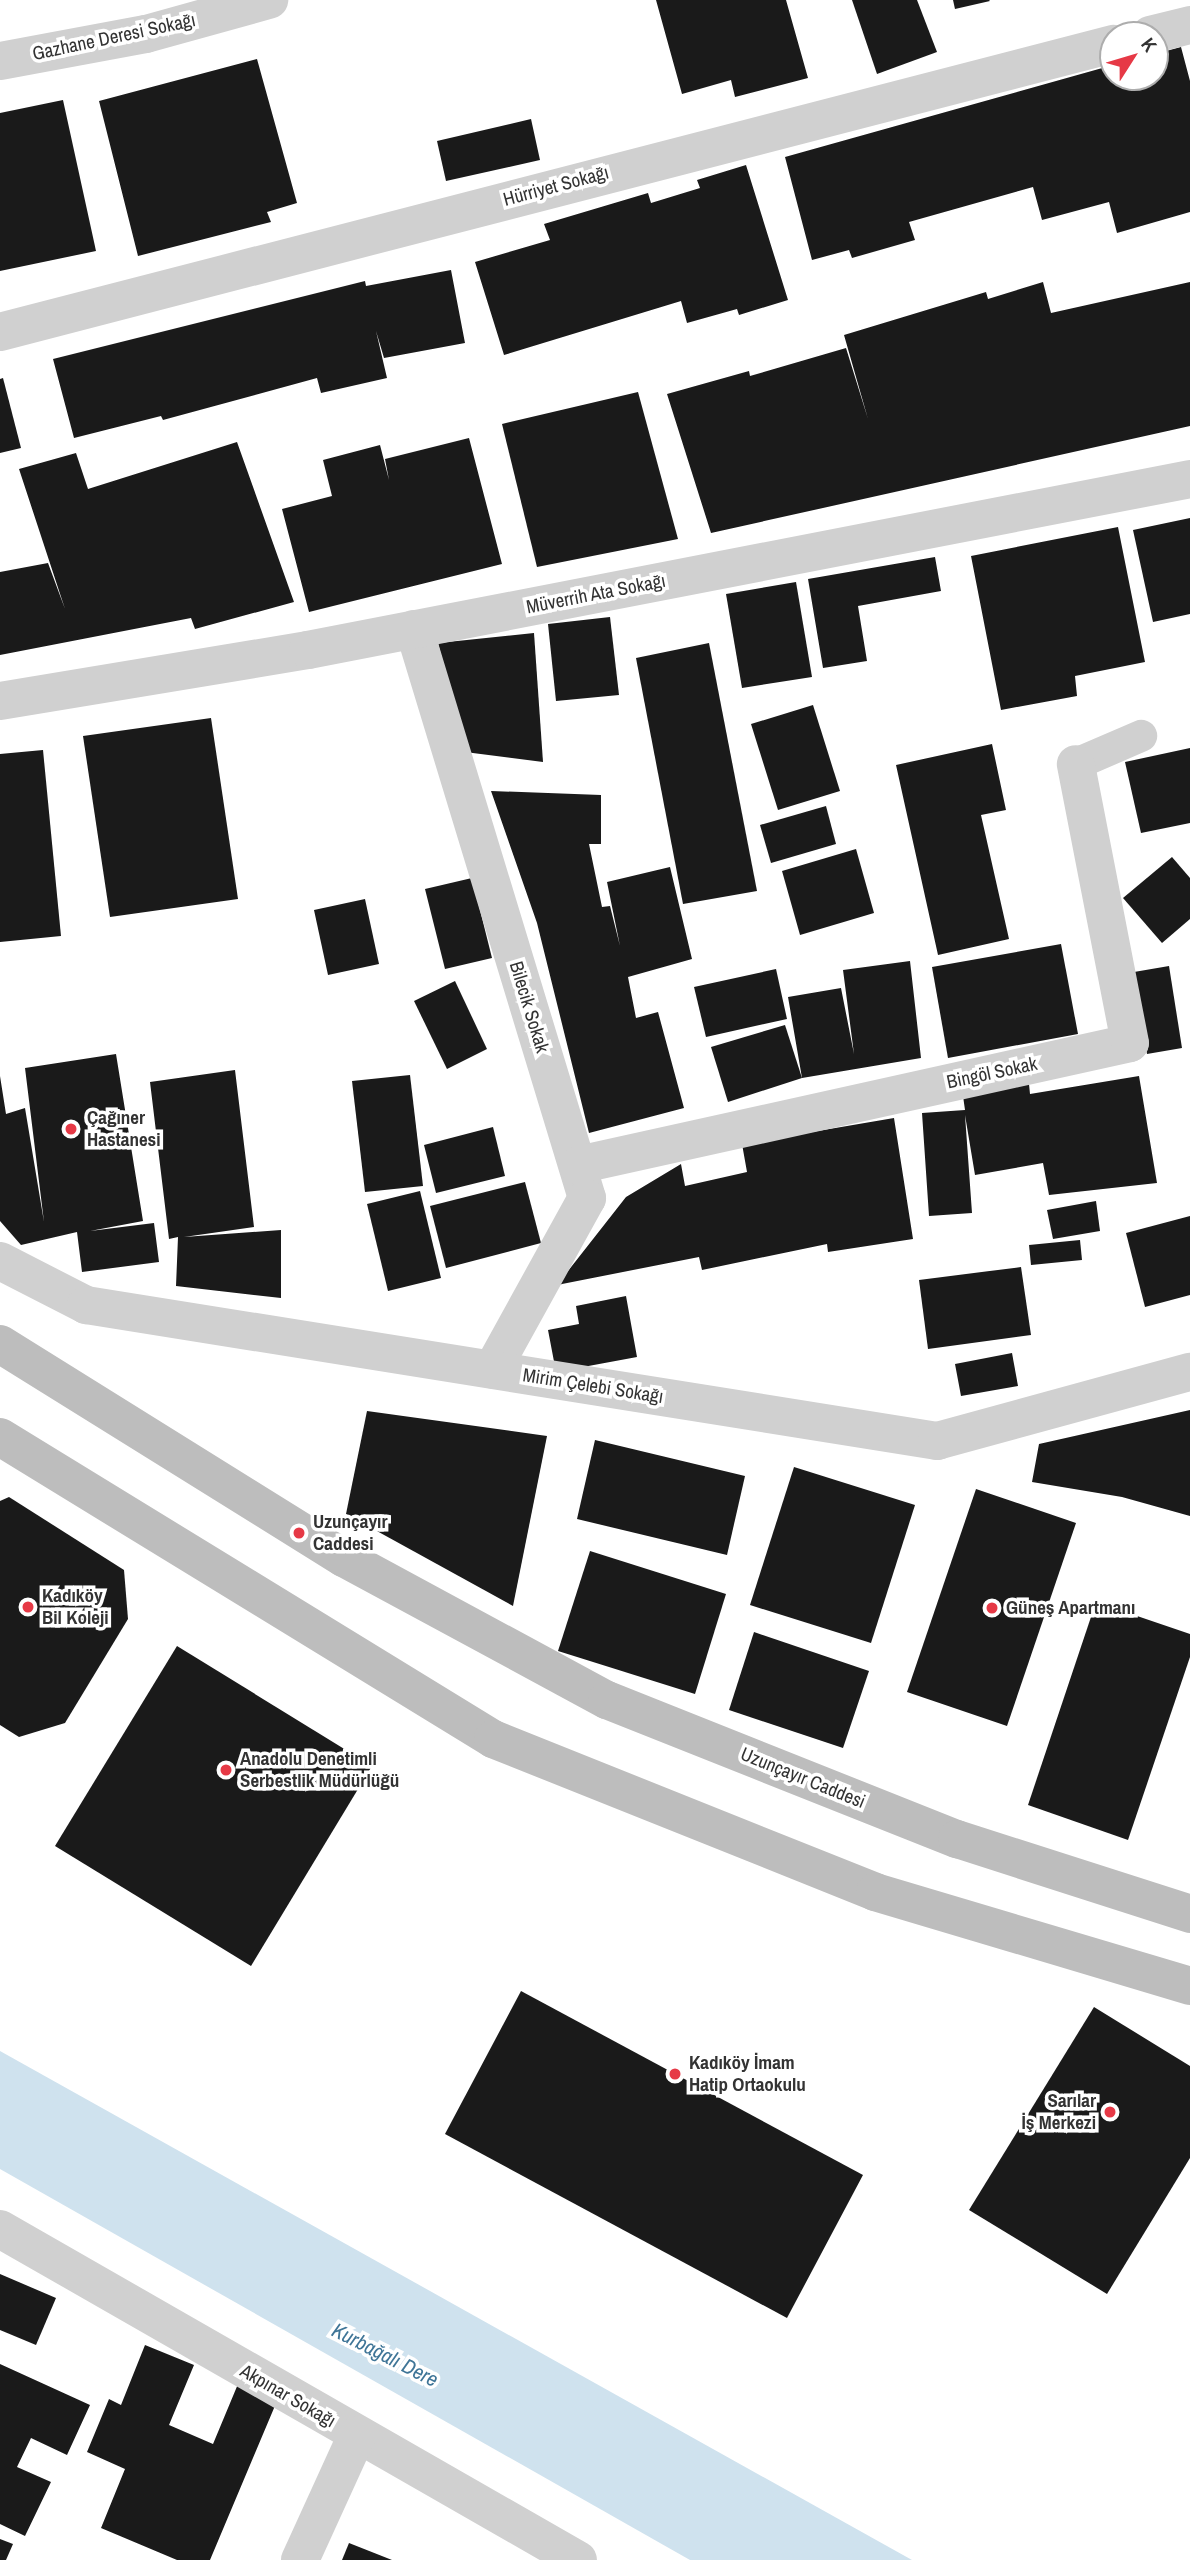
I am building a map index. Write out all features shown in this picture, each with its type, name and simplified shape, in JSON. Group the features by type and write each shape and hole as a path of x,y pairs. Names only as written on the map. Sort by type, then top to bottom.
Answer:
{"main road":[{"name":"Uzunçayır Caddesi","path":"0,1344 344,1558 607,1700 957,1839 1190,1914"},
{"path":"0,1437 493,1739 875,1892 1190,1986"}],"street":[{"name":"Gazhane Deresi Sokağı","path":"0,61 146,34 269,0"},
{"path":"1169,31 1190,26"},
{"name":"Hürriyet Sokağı","path":"0,332 1099,48"},
{"name":"Müverrih Ata Sokağı","path":"0,701 414,629 1190,479"},
{"name":"Bilecik Sokak","path":"414,629 587,1198 492,1370"},
{"name":"Bingöl Sokak","path":"578,1165 1130,1042 1076,764"},
{"name":"Mirim Çelebi Sokağı","path":"0,1261 86,1305 937,1441 1190,1372"},
{"name":"Akpınar Sokağı","path":"0,2230 578,2560"},
{"path":"300,2560 357,2435"}],"lane":[{"path":"1076,764 1141,736"}],"water":[{"name":"Kurbağalı Dere","path":"0,2051 912,2560 690,2560 0,2169"}],"building":[{"path":"656,0 786,0 808,78 735,97 731,80 682,94"},
{"path":"852,0 917,0 937,52 877,74"},
{"path":"953,0 989,0 990,1 955,9"},
{"path":"1181,47 1190,81 1190,212 1117,233 1109,202 1042,220 1033,187 909,222 915,240 852,258 849,250 812,260 785,157 1099,69 1099,91 1169,91 1169,50"},
{"path":"257,59 297,203 267,212 271,222 138,256 99,101"},
{"path":"63,100 96,251 0,271 0,113"},
{"path":"531,119 540,160 446,181 437,141"},
{"path":"746,165 788,300 739,315 737,309 687,323 681,301 504,355 475,262 550,240 544,224 648,193 651,203 700,188 697,180"},
{"path":"451,270 465,343 384,358 376,331 387,378 321,393 317,378 163,420 161,416 74,438 53,359 365,281 366,286"},
{"path":"1043,282 1051,313 1190,282 1190,426 711,533 667,394 749,371 750,376 846,348 868,419 844,335 986,292 988,299"},
{"path":"3,378 21,448 0,453 0,379"},
{"path":"638,392 678,539 537,567 502,424"},
{"path":"469,438 502,564 309,612 282,509 332,496 323,460 380,445 389,480 385,459"},
{"path":"237,442 294,602 195,629 191,618 0,655 0,572 48,563 65,609 19,469 76,453 88,489"},
{"path":"1190,518 1190,614 1153,622 1133,530"},
{"path":"1118,527 1145,662 1075,676 1077,696 1001,710 971,556"},
{"path":"935,557 941,591 858,606 867,661 823,668 808,579"},
{"path":"796,582 812,677 742,688 726,594"},
{"path":"610,617 619,695 556,701 548,624"},
{"path":"534,633 543,762 465,752 438,643"},
{"path":"709,643 757,891 683,904 636,658"},
{"path":"813,705 840,791 778,810 751,724"},
{"path":"211,718 238,899 110,917 83,736"},
{"path":"992,744 1006,810 981,815 1009,939 938,955 896,765"},
{"path":"1190,748 1190,823 1141,833 1125,762"},
{"path":"43,750 61,936 0,942 0,754"},
{"path":"491,791 601,795 601,844 589,844 602,907 610,906 620,946 607,882 670,867 692,959 628,977 636,1018 658,1012 684,1108 589,1133 537,923"},
{"path":"826,806 836,844 771,863 760,825"},
{"path":"856,849 874,913 800,935 782,871"},
{"path":"1172,857 1190,878 1190,919 1162,943 1123,898"},
{"path":"472,878 492,958 445,969 425,889"},
{"path":"365,899 379,964 328,975 314,910"},
{"path":"1061,944 1078,1034 948,1058 932,967"},
{"path":"910,961 921,1058 802,1078 788,997 841,988 854,1054 843,970"},
{"path":"1169,966 1182,1048 1147,1054 1134,972"},
{"path":"776,969 787,1019 706,1037 694,987"},
{"path":"455,981 487,1049 447,1069 414,1001"},
{"path":"785,1025 802,1078 728,1102 711,1047"},
{"name":"Çağıner Hastanesi","path":"116,1054 143,1221 90,1231 154,1223 159,1262 82,1272 77,1232 21,1245 0,1221 0,1076 6,1114 25,1108 44,1222 25,1068"},
{"path":"235,1070 254,1227 184,1237 281,1230 281,1298 176,1286 178,1237 169,1239 150,1082"},
{"path":"410,1075 423,1186 365,1192 352,1081"},
{"path":"1139,1076 1157,1183 1049,1195 1043,1163 975,1175 965,1115 972,1213 929,1216 922,1113 965,1110 963,1096 1029,1084 1030,1094"},
{"path":"894,1118 913,1239 828,1252 827,1244 702,1270 699,1257 557,1285 626,1197 681,1164 685,1186 747,1172 742,1144"},
{"path":"493,1127 505,1176 436,1193 424,1145"},
{"path":"525,1182 541,1243 446,1268 430,1206"},
{"path":"420,1191 441,1278 388,1291 367,1204"},
{"path":"1096,1201 1100,1231 1053,1239 1047,1210"},
{"path":"1190,1216 1190,1295 1145,1307 1126,1233"},
{"path":"1080,1240 1082,1260 1031,1265 1029,1245"},
{"path":"1021,1267 1031,1335 928,1349 919,1280"},
{"path":"626,1296 637,1357 556,1372 548,1330 579,1324 576,1306"},
{"path":"1012,1353 1018,1386 961,1396 955,1364"},
{"path":"1190,1410 1190,1516 1122,1497 1032,1482 1039,1444"},
{"path":"367,1411 547,1436 513,1606 346,1514"},
{"path":"595,1440 745,1476 727,1555 577,1519"},
{"path":"794,1467 915,1505 871,1643 750,1605"},
{"name":"Güneş Apartmanı","path":"976,1489 1076,1523 1007,1726 907,1692"},
{"path":"9,1497 124,1570 128,1619 65,1723 19,1737 0,1725 0,1501"},
{"path":"590,1551 726,1594 695,1694 558,1651"},
{"path":"1096,1602 1190,1634 1190,1657 1128,1840 1028,1805"},
{"path":"754,1632 869,1671 843,1748 729,1710"},
{"path":"177,1646 372,1766 251,1966 55,1846"},
{"path":"521,1991 863,2175 787,2318 445,2134"},
{"name":"Sarılar İş Merkezi","path":"1094,2007 1190,2066 1190,2158 1107,2294 969,2210"},
{"path":"0,2274 56,2298 36,2345 0,2330"},
{"path":"145,2345 194,2365 169,2425 213,2444 238,2384 277,2401 210,2560 177,2560 101,2528 125,2469 87,2452 109,2399 121,2405"},
{"path":"0,2364 90,2405 67,2455 31,2438 17,2467 51,2482 25,2536 0,2524"},
{"path":"0,2539 13,2544 6,2560 0,2560"},
{"path":"349,2543 392,2560 342,2560"}],"place":[{"name":"Çağıner Hastanesi","path":"71,1129"},
{"name":"Uzunçayır Caddesi","path":"299,1533"},
{"name":"Kadıköy Bil Koleji","path":"28,1607"},
{"name":"Güneş Apartmanı","path":"992,1608"},
{"name":"Anadolu Denetimli Serbestlik Müdürlüğü","path":"226,1770"},
{"name":"Kadıköy İmam Hatip Ortaokulu","path":"675,2074"},
{"name":"Sarılar İş Merkezi","path":"1110,2112"}]}
